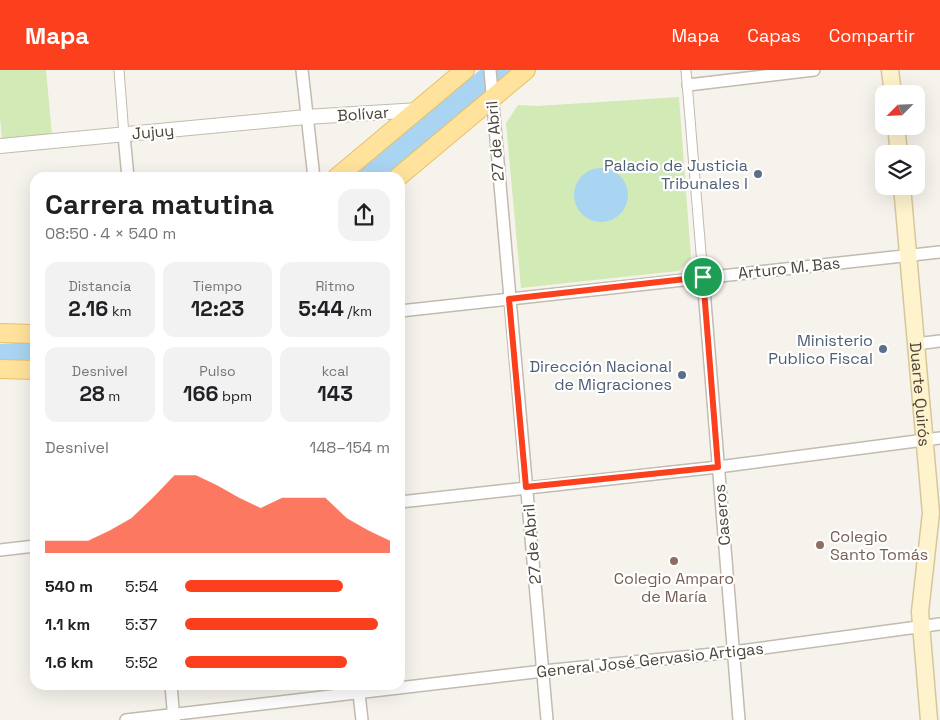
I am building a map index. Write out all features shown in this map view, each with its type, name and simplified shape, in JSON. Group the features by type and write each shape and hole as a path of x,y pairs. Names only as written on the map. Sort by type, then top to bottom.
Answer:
{"main road":[{"path":"343,172 465,70"},
{"path":"405,172 526,70"},
{"path":"890,70 892,85"},
{"name":"Duarte Quirós","path":"903,195 916,344 932,439 936,512 920,612 929,720"},
{"path":"0,333 30,334"},
{"path":"0,369 30,370"}],"street":[{"path":"119,70 127,172"},
{"path":"302,70 313,172"},
{"name":"27 de Abril","path":"490,70 491,99 547,720"},
{"name":"Caseros","path":"686,70 739,720"},
{"path":"688,85 814,70"},
{"name":"Bolívar","path":"306,117 419,110"},
{"name":"Jujuy","path":"0,146 306,117"},
{"name":"Arturo M. Bas","path":"405,310 940,252"},
{"path":"916,344 940,341"},
{"path":"405,501 718,467 932,439"},
{"path":"0,550 30,547"},
{"name":"General José Gervasio Artigas","path":"405,684 733,652 940,624"},
{"path":"172,690 174,717"},
{"name":"General José Gervasio Artigas","path":"126,720 174,717 352,690"},
{"path":"359,690 362,720"}],"green space":[{"path":"0,70 46,70 52,135 2,139"},
{"path":"679,97 691,258 678,271 521,288 506,123 518,105 537,106"}],"water":[{"path":"480,70 515,70 391,172 355,172"},
{"path":"601,168 611,170 620,176 626,185 628,195 626,205 620,214 611,220 601,222 591,220 582,214 576,205 574,195 576,185 582,176 591,170"},
{"path":"30,342 30,363 0,363 0,344"}],"place":[{"name":"Palacio de Justicia Tribunales I","path":"758,174"},
{"name":"Ministerio Publico Fiscal","path":"883,349"},
{"name":"Dirección Nacional de Migraciones","path":"682,375"},
{"name":"Colegio Santo Tomás","path":"820,545"},
{"name":"Colegio Amparo de María","path":"674,561"}],"route":[{"path":"703,277 718,467 526,487 509,299 703,277"}]}
